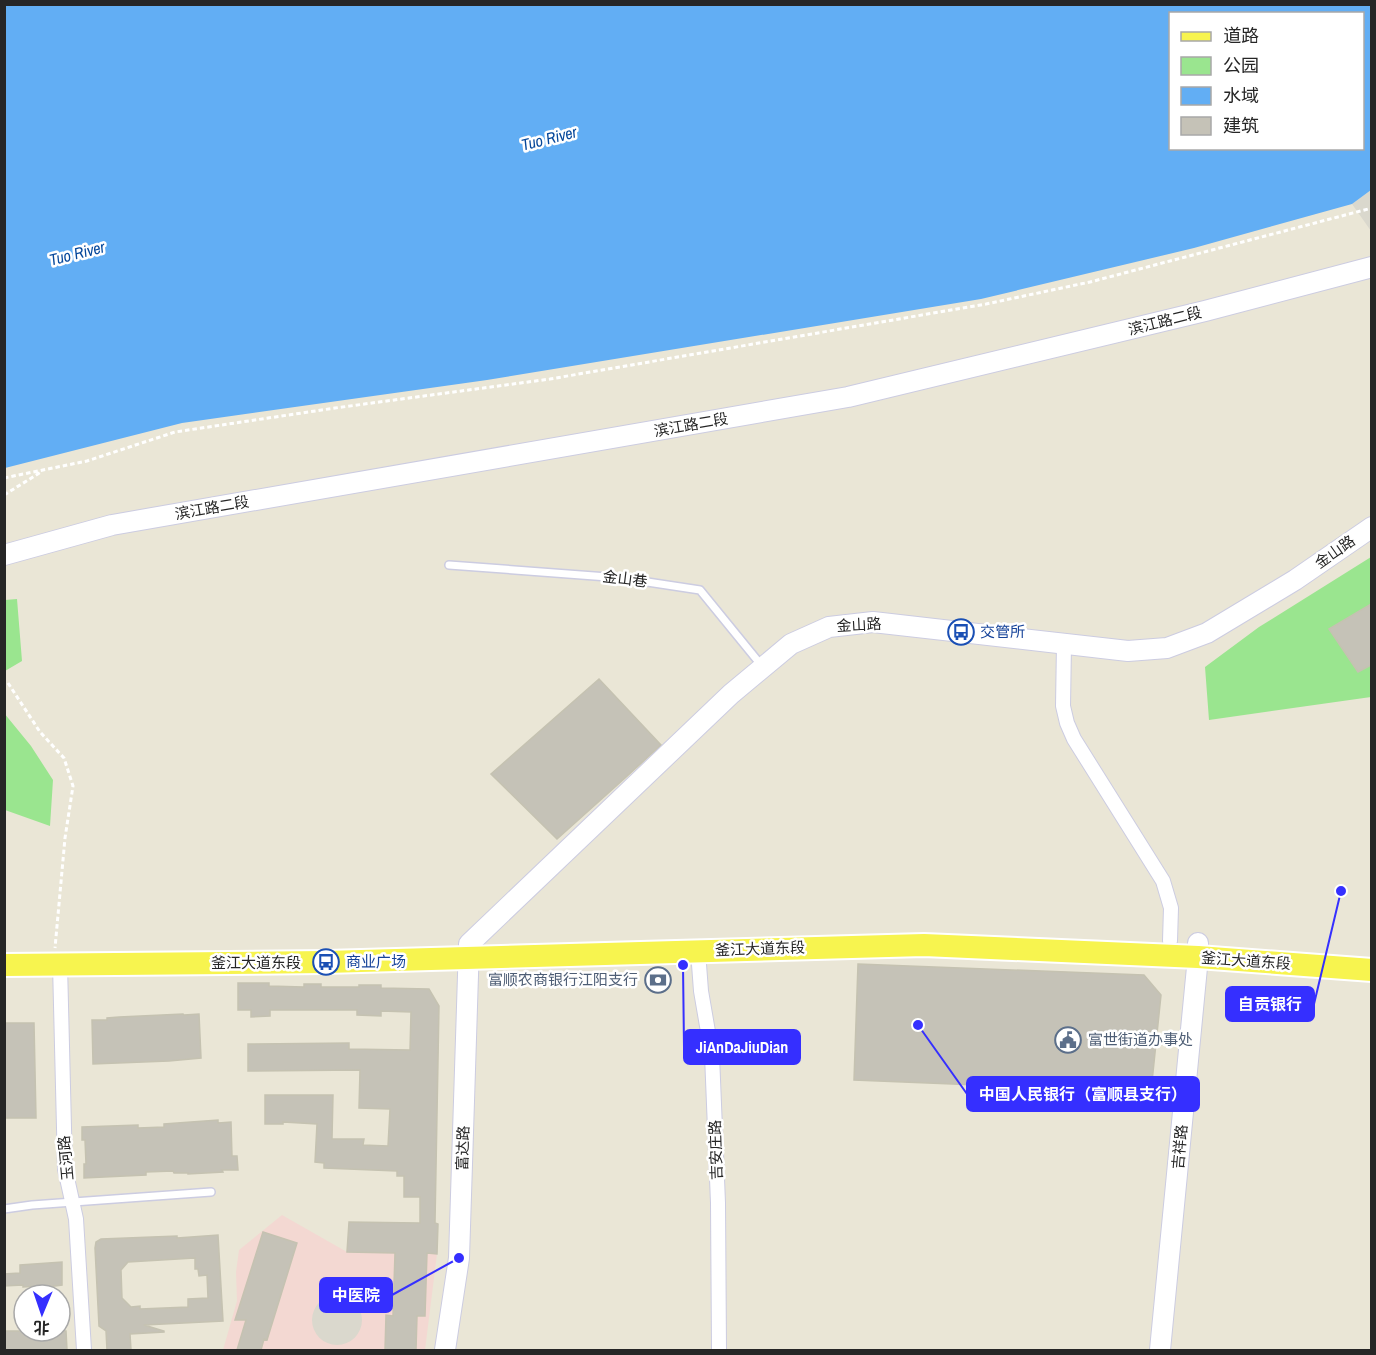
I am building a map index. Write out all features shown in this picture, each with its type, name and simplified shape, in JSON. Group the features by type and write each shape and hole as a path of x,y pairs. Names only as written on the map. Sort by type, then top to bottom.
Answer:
{"main road":[{"name":"釜江大道东段","path":"4,954 57,959 326,962 469,951 924,931 1170,941 1198,950 1371,970"},
{"name":"釜江大道东段","path":"469,951 698,951 924,945 1371,955"},
{"name":"釜江大道东段","path":"4,965 57,959"}],"street":[{"name":"滨江路二段","path":"4,555 112,525 848,398 1205,311 1371,267"},
{"name":"金山路","path":"469,951 731,694 791,644 829,627 873,622 1128,651 1167,648 1207,633 1295,580 1371,528"},
{"path":"1064,644 1066,723 1163,881 1171,908 1170,941"},
{"name":"吉祥路","path":"1160,1350 1198,950"},
{"name":"富达路","path":"445,1350 459,1258 469,951"},
{"name":"吉安庄路","path":"698,951 701,991 712,1055 718,1203 719,1350"},
{"name":"玉河路","path":"57,959 65,1169 76,1219 84,1350"}],"lane":[{"name":"金山巷","path":"449,565 621,578 700,590 763,668"},
{"path":"4,1209 211,1192"}],"path":[{"path":"4,478 87,461 175,432 550,379 986,304 1090,282 1371,208"},
{"path":"4,495 44,470"},
{"path":"8,683 40,732 64,758 73,786 65,838 57,959"}],"shaded area":[{"path":"1371,190 1371,231 1352,204"},
{"path":"282,1215 347,1252 437,1254 425,1350 223,1350 237,1301 236,1272 239,1250"},
{"path":"332,1295 342,1295 355,1302 362,1315 362,1325 355,1338 342,1345 332,1345 323,1341 316,1334 312,1325 312,1315 316,1306 323,1299"}],"green space":[{"path":"1371,557 1371,697 1209,720 1205,667 1259,627"},
{"path":"17,599 22,661 5,671 5,600"},
{"path":"4,713 31,746 53,780 50,826 5,810"}],"water":[{"name":"Tuo River","path":"5,4 1371,5 1371,190 1352,204 1194,248 981,299 487,380 182,423 5,468"}],"building":[{"path":"1371,604 1371,665 1358,672 1329,629"},
{"path":"599,679 661,745 557,839 491,774"},
{"name":"富世街道办事处","path":"858,964 1144,975 1161,995 1149,1111 977,1097 977,1085 854,1080"},
{"path":"238,983 269,983 269,986 304,987 304,984 321,984 321,987 381,985 381,988 429,989 439,1006 435,1223 438,1224 437,1254 427,1253 425,1316 417,1316 416,1350 385,1350 386,1315 393,1316 395,1253 347,1252 349,1222 420,1223 420,1197 404,1197 404,1176 397,1176 397,1171 324,1168 324,1163 315,1162 317,1124 283,1122 283,1124 265,1124 265,1095 333,1095 332,1139 364,1139 363,1145 388,1146 390,1109 359,1108 360,1070 248,1071 248,1044 349,1043 349,1049 410,1050 411,1012 381,1011 381,1016 357,1015 357,1010 270,1010 270,1016 251,1017 251,1010 238,1010"},
{"path":"199,1014 201,1058 93,1064 92,1020"},
{"path":"4,1023 34,1023 36,1118 4,1118"},
{"path":"218,1120 218,1123 231,1122 232,1156 237,1156 238,1170 188,1174 173,1171 146,1172 146,1175 84,1178 84,1164 86,1164 82,1127 138,1125 138,1128 164,1127 164,1124"},
{"path":"263,1232 297,1243 267,1340 264,1339 261,1350 237,1350 246,1320 235,1320"},
{"path":"218,1235 223,1321 144,1325 164,1332 130,1334 131,1350 107,1350 106,1331 99,1326 96,1242 101,1239 177,1236 177,1238","holes":["195,1258 195,1269 198,1269 199,1276 207,1275 208,1298 188,1299 188,1307 140,1309 140,1306 131,1307 122,1298 121,1270 128,1262"]},
{"path":"62,1262 62,1283 12,1283 12,1286 4,1286 4,1274 20,1273 20,1265"},
{"path":"4,1331 12,1331 12,1343 67,1343 67,1350 4,1350"}],"place":[{"name":"交管所","path":"961,632"},
{"name":"自贡银行","path":"1341,891"},
{"name":"商业广场","path":"326,962"},
{"name":"JiAnDaJiuDian","path":"683,965"},
{"name":"富顺农商银行江阳支行","path":"658,980"},
{"name":"中国人民银行（富顺县支行）","path":"918,1025"},
{"name":"富世街道办事处","path":"1068,1040"},
{"name":"中医院","path":"459,1258"}]}
